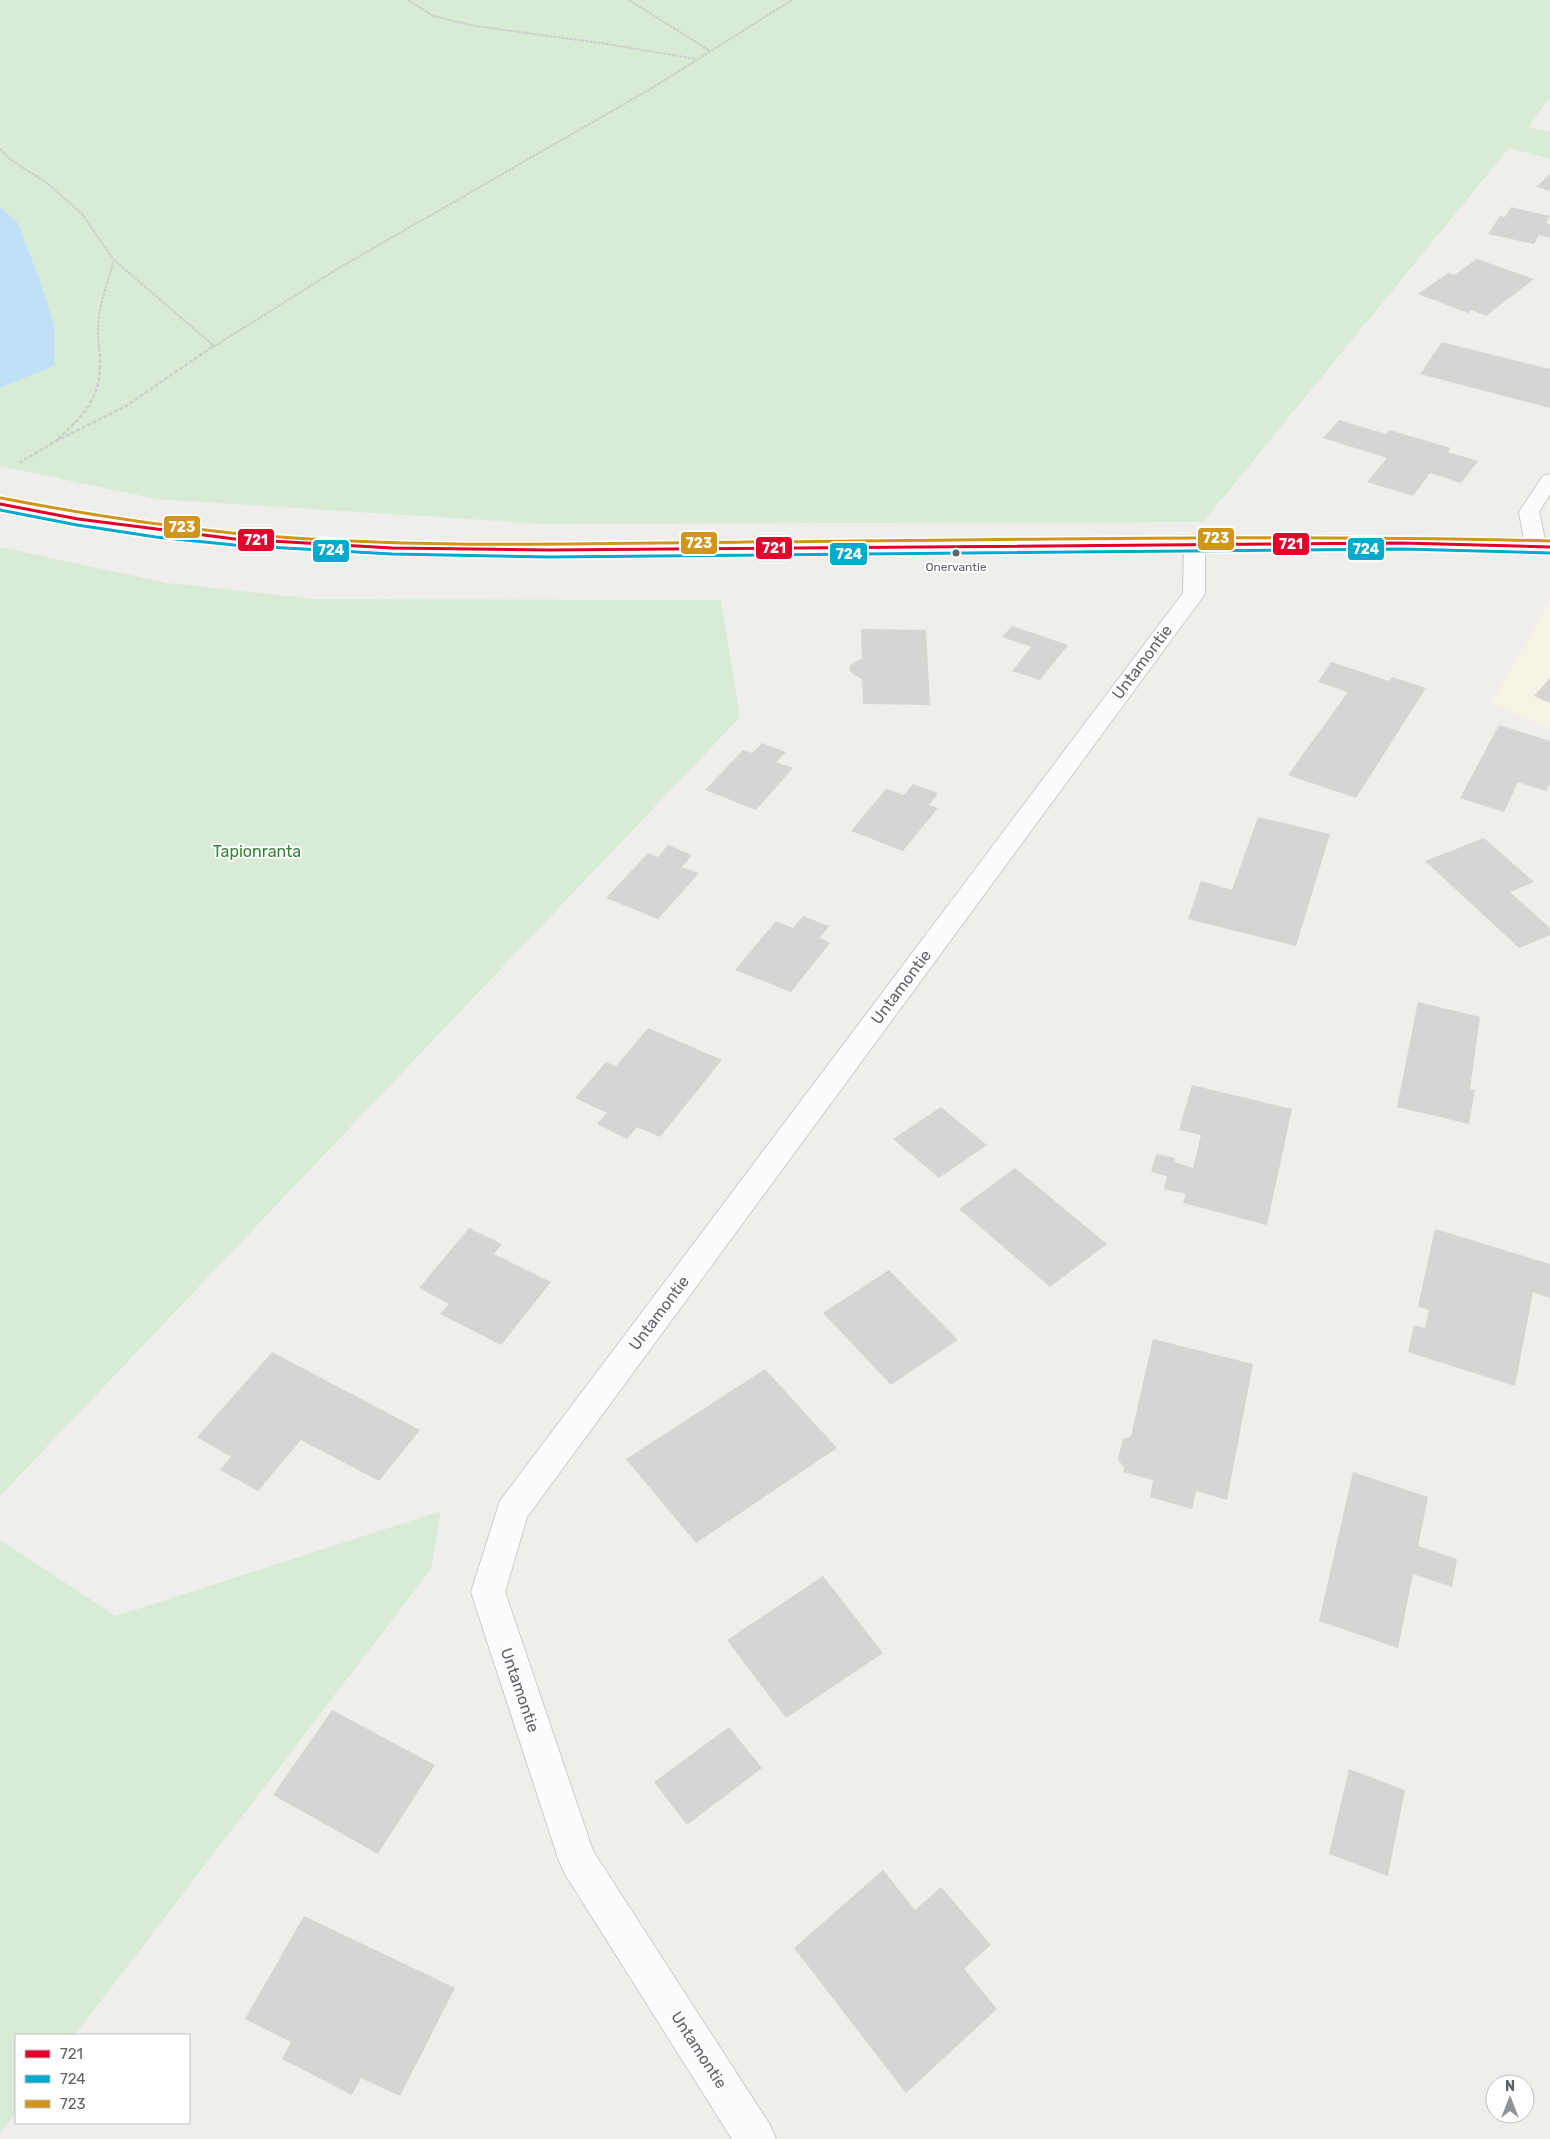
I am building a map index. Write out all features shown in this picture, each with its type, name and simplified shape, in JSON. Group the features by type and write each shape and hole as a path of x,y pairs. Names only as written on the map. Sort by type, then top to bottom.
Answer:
{"street":[{"path":"0,504 71,519 185,535 303,545 448,550 1195,544 1543,546 1529,512 1536,498 1550,480"},
{"name":"Untamontie","path":"756,2139 578,1861 488,1592 512,1511 1194,593 1195,544"}],"path":[{"path":"408,0 433,16 475,26 601,43 696,60"},
{"path":"629,0 710,51"},
{"path":"16,465 56,441 126,406 214,346 339,268 652,88 792,0"},
{"path":"0,149 12,160 47,183 82,214 114,260 214,346"},
{"path":"56,441 80,418 100,387 101,369 97,335 99,308 114,260"}],"shaded area":[{"path":"1550,601 1550,728 1491,703"}],"green space":[{"path":"0,0 1550,0 1550,97 1528,127 1550,132 1550,159 1509,148 1203,522 543,524 156,499 0,466 0,388 54,366 54,325 18,223 0,207"},
{"name":"Tapionranta","path":"0,547 167,583 316,599 721,600 740,717 0,1496"},
{"path":"441,1511 431,1569 76,2034 15,2034 15,2114 0,2134 0,1540 116,1616"}],"water":[{"path":"0,207 18,223 39,278 54,325 54,366 0,388"}],"building":[{"path":"1550,174 1550,191 1536,187"},
{"path":"1511,207 1550,216 1546,223 1550,224 1550,238 1539,235 1534,244 1488,234 1500,216 1505,217"},
{"path":"1477,259 1534,279 1486,316 1472,310 1468,313 1418,294 1448,273 1454,275"},
{"path":"1442,342 1550,369 1550,408 1420,374"},
{"path":"1339,420 1386,434 1389,430 1451,448 1448,452 1478,461 1461,483 1430,473 1413,496 1367,482 1387,458 1323,438"},
{"path":"1012,626 1068,645 1040,680 1012,671 1031,647 1002,637"},
{"path":"861,629 926,630 930,705 863,704 862,679 850,671 850,666 854,662 862,659"},
{"path":"1331,662 1389,681 1392,677 1426,688 1356,798 1288,775 1348,692 1318,682"},
{"path":"1550,678 1550,703 1534,696"},
{"path":"1499,725 1550,741 1550,783 1546,791 1518,782 1504,812 1460,798"},
{"path":"762,743 786,752 776,762 793,768 756,810 705,790 743,750 752,753"},
{"path":"913,784 938,793 929,805 938,808 903,851 851,831 886,789 904,795"},
{"path":"1258,817 1330,834 1296,946 1188,919 1201,881 1232,890"},
{"path":"1484,838 1534,882 1510,892 1550,928 1550,935 1519,948 1425,861"},
{"path":"668,845 692,855 682,867 699,873 658,919 606,898 648,853 658,857"},
{"path":"803,916 829,926 820,938 830,943 791,992 735,970 776,921 793,928"},
{"path":"1418,1002 1480,1017 1470,1089 1475,1090 1469,1124 1397,1107"},
{"path":"648,1028 722,1060 660,1137 637,1127 627,1139 597,1124 607,1113 575,1098 606,1062 616,1066"},
{"path":"1192,1085 1292,1109 1267,1225 1183,1203 1186,1194 1164,1189 1167,1176 1151,1172 1156,1154 1175,1158 1175,1162 1193,1168 1201,1135 1179,1130"},
{"path":"941,1107 987,1145 939,1178 893,1139"},
{"path":"1015,1168 1107,1244 1050,1287 959,1209"},
{"path":"469,1228 502,1244 494,1254 551,1282 501,1345 440,1314 449,1304 419,1288"},
{"path":"1435,1229 1550,1264 1550,1298 1533,1292 1515,1386 1408,1352 1414,1325 1425,1328 1429,1310 1418,1306"},
{"path":"889,1270 958,1340 891,1385 823,1313"},
{"path":"1153,1339 1253,1364 1227,1500 1196,1491 1192,1509 1150,1497 1153,1480 1123,1472 1124,1468 1118,1459 1123,1439 1131,1436"},
{"path":"272,1352 420,1430 379,1481 301,1440 258,1491 220,1470 231,1457 197,1437"},
{"path":"765,1369 837,1448 696,1543 626,1459"},
{"path":"1353,1472 1428,1497 1418,1546 1457,1559 1452,1587 1413,1574 1398,1648 1319,1621"},
{"path":"823,1576 883,1653 786,1718 727,1640"},
{"path":"332,1710 435,1765 378,1854 273,1795"},
{"path":"729,1727 762,1768 687,1825 654,1782"},
{"path":"1349,1769 1405,1790 1388,1876 1329,1854"},
{"path":"883,1870 915,1910 941,1887 991,1945 964,1969 997,2009 906,2093 794,1948"},
{"path":"304,1916 455,1988 400,2096 361,2078 352,2095 282,2059 291,2042 245,2019"}],"transit line":[{"name":"723","path":"1,498 79,513 235,533 392,542 550,544 1402,537 1550,541"},
{"name":"721","path":"0,504 78,519 235,539 392,548 550,550 1402,543 1550,547"},
{"name":"724","path":"0,510 77,525 156,537 234,545 392,554 550,557 1402,549 1550,553"}],"place":[{"name":"Onervantie","path":"956,553"}]}
